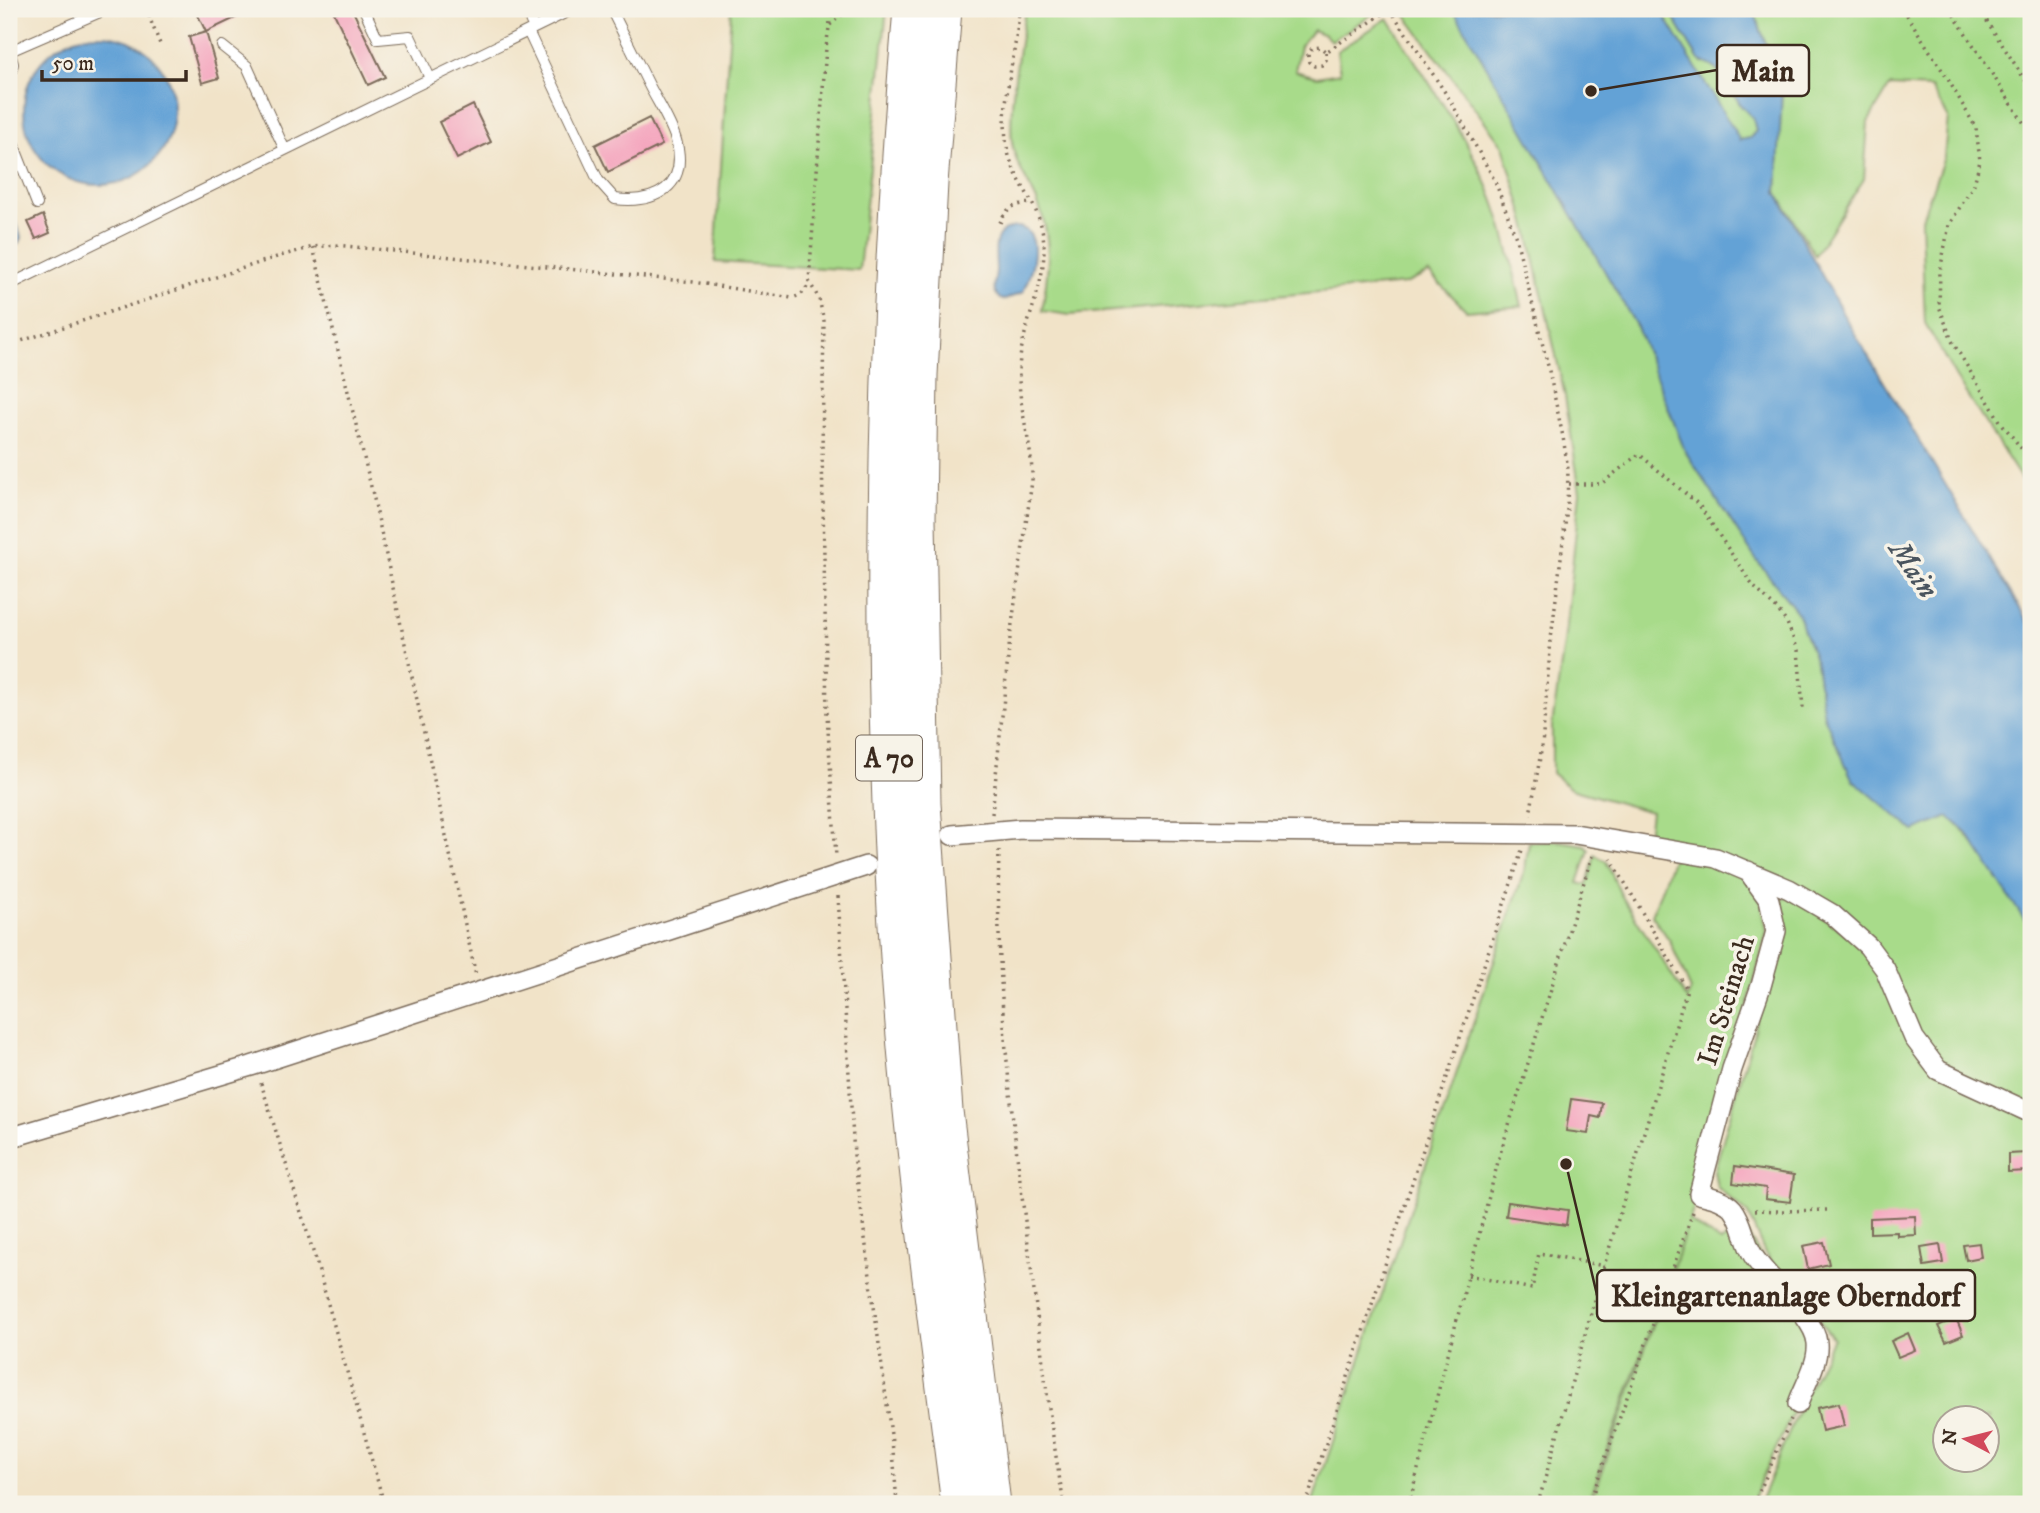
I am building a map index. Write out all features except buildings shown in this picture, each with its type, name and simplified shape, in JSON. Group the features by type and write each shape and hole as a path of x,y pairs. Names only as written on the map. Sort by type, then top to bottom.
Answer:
{"highway":[{"name":"A 70","path":"912,9 897,188 887,444 885,553 888,731 899,961 912,1105 960,1504"},
{"name":"A 70","path":"943,9 929,183 919,375 917,532 922,790 944,1111 992,1504"}],"street":[{"path":"953,835 995,830 1527,832 1575,834 1704,856 1747,870 1824,909 1852,930 1885,969 1914,1038 1938,1070 2031,1113"},
{"path":"9,1138 251,1066 866,866"},
{"name":"Im Steinach","path":"1699,1194 1732,1069 1761,986 1776,932 1769,900 1747,870"},
{"path":"1699,1194 1719,1199 1732,1207 1743,1226 1754,1257 1812,1326 1817,1343 1815,1358 1798,1404"}],"lane":[{"path":"9,81 13,64 9,50 107,9"},
{"path":"364,9 378,39 410,36 430,78"},
{"path":"525,9 531,29 598,180 615,200 635,202 660,195 674,180 679,163 676,139 611,9"},
{"path":"9,285 573,9"},
{"path":"222,46 247,66 285,148"},
{"path":"9,133 37,204"}],"path":[{"path":"146,9 160,44"},
{"path":"9,345 313,247 336,245 692,282 792,298 806,291 809,281 828,26 832,9"},
{"path":"828,26 849,9"},
{"path":"1019,9 1005,132 1016,175 1033,203 1043,234 1043,266 1041,284 1021,353 1018,376 1032,461 1030,505 1010,638 995,830 999,983 1008,1084 1063,1504"},
{"path":"1306,1504 1519,866 1542,746 1569,484 1563,437 1548,366 1507,212 1495,181 1450,100 1390,9 1326,52"},
{"path":"1903,9 1976,128 1980,161 1974,184 1949,225 1940,271 1938,306 1952,341 2000,421 2031,461"},
{"path":"1950,9 2031,134"},
{"path":"1979,9 2031,89"},
{"path":"1320,47 1326,52 1326,60 1322,65 1314,66 1309,62 1308,54 1312,48 1320,47"},
{"path":"1000,223 1006,211 1013,206 1033,203"},
{"path":"313,247 374,499 479,991"},
{"path":"809,281 819,299 824,321 822,451 827,714 854,1155 894,1450 897,1504"},
{"path":"1569,484 1601,484 1639,454 1699,505 1752,586 1777,609 1787,623 1798,650 1803,708"},
{"path":"1538,1504 1604,1266 1687,989 1597,837"},
{"path":"1409,1504 1500,1154 1597,837"},
{"path":"251,1066 261,1084 312,1248 384,1504"},
{"path":"1589,1504 1699,1194"},
{"path":"1732,1207 1780,1212 1831,1210"},
{"path":"1468,1275 1532,1289 1539,1253 1604,1266"},
{"path":"1754,1504 1798,1404"}],"green space":[{"path":"731,9 887,9 859,270 715,262"},
{"path":"1025,9 1380,9 1331,41 1313,30 1300,46 1295,71 1317,77 1340,73 1337,51 1388,18 1475,159 1504,231 1522,306 1467,311 1429,273 1405,284 1070,315 1042,311 1047,271 1046,232 1039,206 1019,167 1011,127"},
{"path":"1401,9 1453,9 1461,21 1637,327 1685,451 1755,558 1797,612 1816,662 1824,716 1949,816 1973,842 2014,900 2031,930 2031,1111 1938,1070 1885,969 1833,914 1648,835 1651,812 1571,789 1552,773 1552,726 1564,644 1580,492 1565,396 1527,226 1503,146"},
{"path":"1660,9 1668,9 1699,60 1724,76 1741,106 1753,118 1756,130 1750,138 1739,140"},
{"path":"1753,9 2028,9 2031,13 2031,494 1958,381 1925,323 1921,221 1944,157 1948,117 1931,88 1890,86 1868,122 1864,179 1815,255 1777,192 1782,88"},
{"path":"1559,841 1585,845 1589,850 1578,883 1587,885 1595,855 1606,861 1621,895 1687,999 1691,990 1670,941 1652,915 1672,859 1679,853 1746,874 1761,901 1767,931 1699,1194 1689,1221 1721,1242 1742,1226 1817,1343 1797,1404 1750,1504 1591,1504 1686,1230 1588,1504 1312,1504 1525,869 1529,842"},
{"path":"1789,894 1864,946 1924,1059 2031,1119 2031,1504 1759,1504 1801,1404 1833,1338 1765,1254 1748,1214 1717,1187 1714,1171 1753,1036 1778,902"}],"water":[{"path":"1453,9 1660,9 1740,140 1750,138 1756,131 1753,118 1741,106 1724,76 1699,60 1668,9 1753,9 1782,88 1777,192 1843,314 2031,627 2031,930 1967,833 1949,817 1914,831 1852,779 1824,716 1816,662 1797,612 1755,558 1685,451 1637,327"},
{"path":"99,35 128,41 152,57 168,81 174,110 168,139 152,163 128,179 99,185 70,179 46,163 30,139 24,110 30,81 46,57 70,41"},
{"path":"9,211 15,218 21,238 18,244 9,250"},
{"path":"1019,227 1027,231 1032,238 1032,265 1023,292 1005,300 1000,299 994,286 996,242 1003,231"}],"place":[{"name":"Main","path":"1591,91"},
{"name":"Kleingartenanlage Oberndorf","path":"1566,1164"}]}
